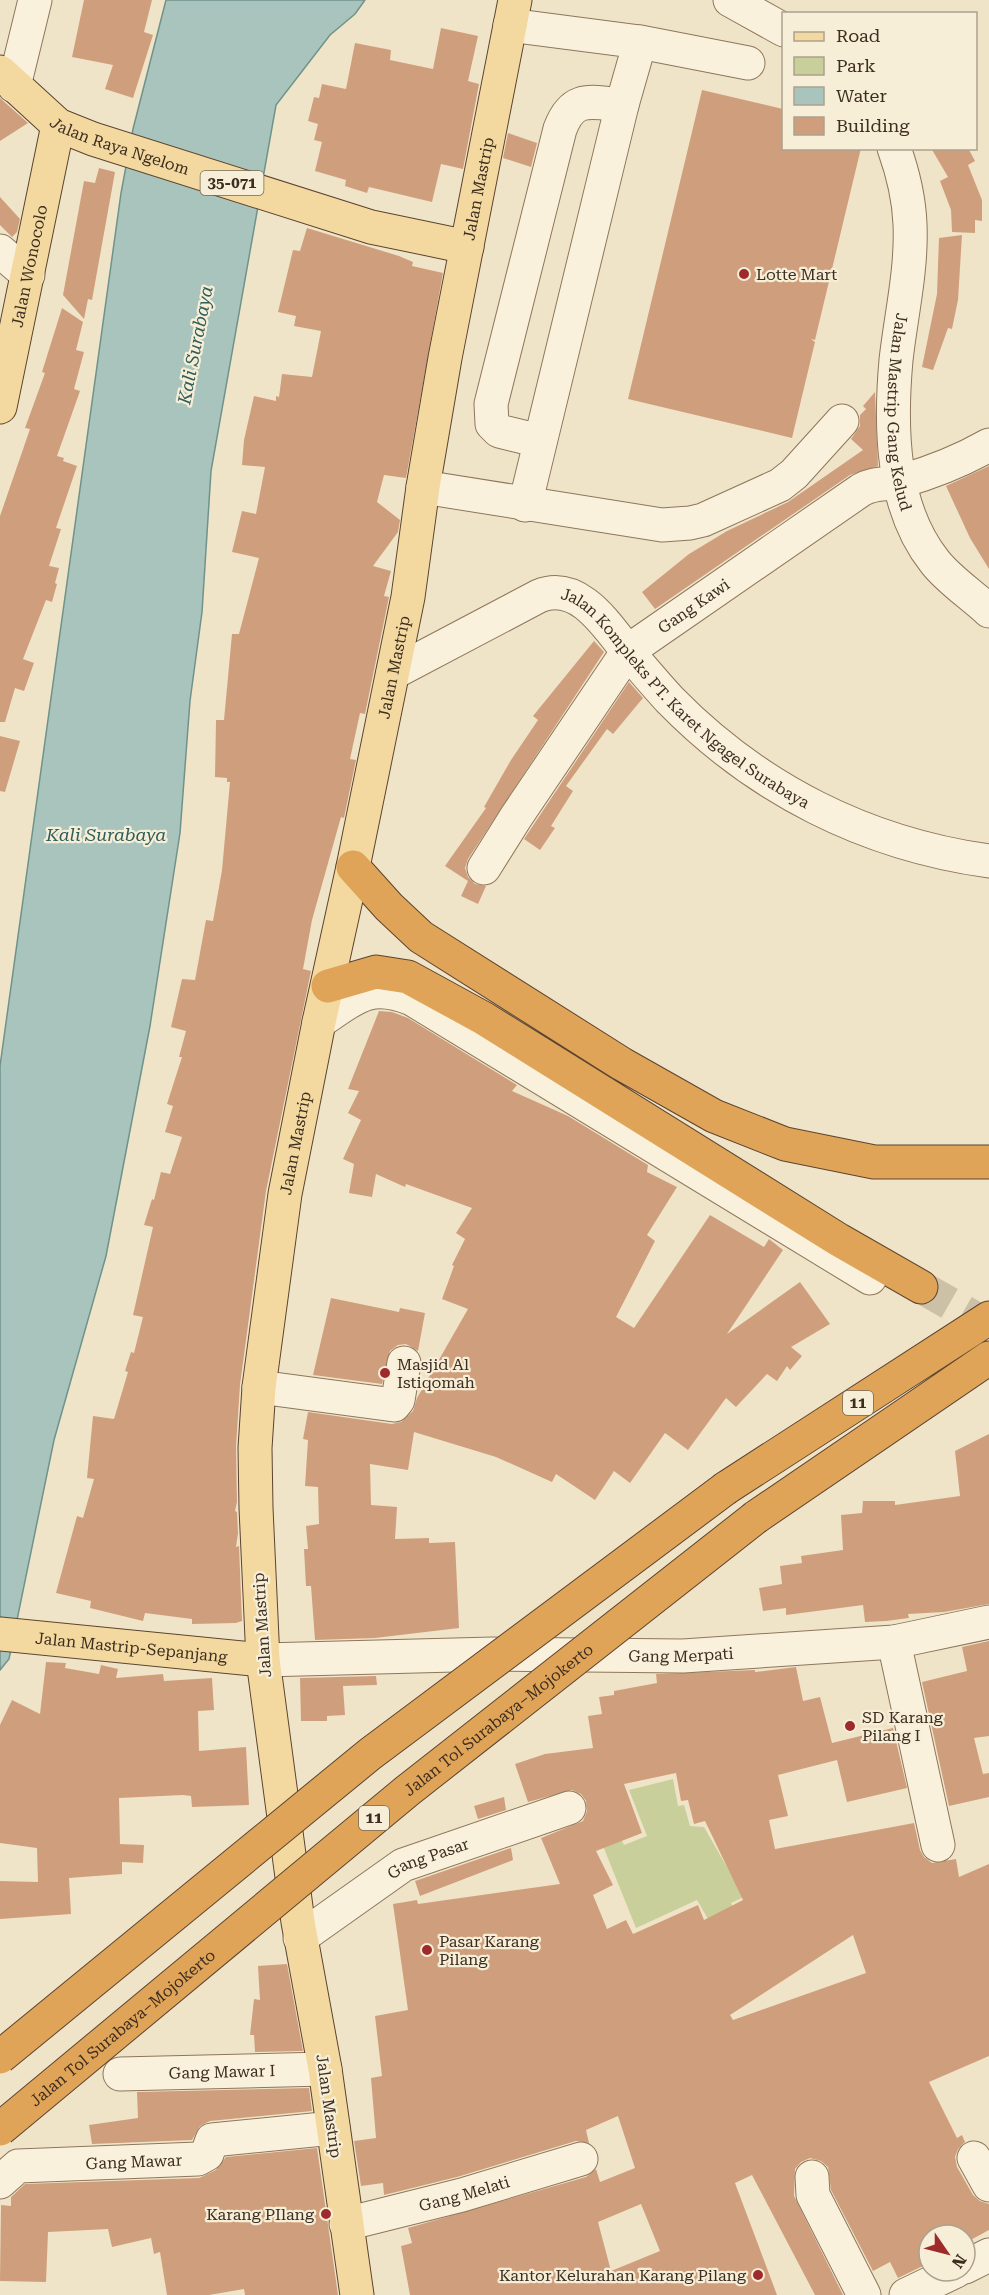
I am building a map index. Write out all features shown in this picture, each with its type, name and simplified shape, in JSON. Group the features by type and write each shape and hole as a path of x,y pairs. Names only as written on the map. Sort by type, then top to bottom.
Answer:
{"highway":[{"path":"353,867 389,908 421,937 622,1064 714,1116 785,1144 874,1162 989,1162"},
{"path":"328,986 375,972 408,977 483,1018 831,1235 921,1287"},
{"name":"11","path":"0,2057 370,1754 726,1488 989,1318"},
{"name":"Jalan Tol Surabaya–Mojokerto","path":"0,2129 407,1791 756,1517 989,1358"}],"main road":[{"name":"Jalan Mastrip","path":"357,2295 325,2069 300,1938 263,1660 255,1448 260,1387 285,1194 318,1022 328,986 408,597 423,487 513,12"},
{"name":"Jalan Raya Ngelom","path":"7,79 58,125 93,139 371,227 467,247"},
{"name":"Jalan Wonocolo","path":"2,392 58,125"},
{"name":"Jalan Mastrip-Sepanjang","path":"0,1634 263,1660"}],"street":[{"path":"7,79 35,0"},
{"path":"730,0 782,29"},
{"path":"513,12 640,42 748,63"},
{"path":"525,505 622,105 640,42"},
{"path":"540,441 499,431 492,424 491,404 560,129 566,113 574,106 585,102 622,105"},
{"name":"Jalan Mastrip Gang Kelud","path":"895,150 903,173 910,224 908,269 896,362 894,428 899,483 910,519 935,562 989,611"},
{"path":"0,251 28,275"},
{"path":"423,487 662,525 690,524 780,485 794,474 842,421"},
{"name":"Gang Kawi","path":"484,868 628,651 861,490 874,483 899,483 955,464 989,445"},
{"name":"Jalan Kompleks PT. Karet Ngagel Surabaya","path":"393,673 540,596 554,591 587,606 603,619 628,651 697,727 735,758 838,820 897,842 989,861"},
{"path":"318,1022 364,993 391,990 412,999 870,1278"},
{"path":"260,1387 394,1405 398,1400 404,1364"},
{"name":"Gang Merpati","path":"263,1660 493,1654 683,1656 894,1642 989,1622"},
{"path":"894,1642 938,1845"},
{"name":"Gang Pasar","path":"300,1938 403,1866 569,1808"},
{"name":"Gang Mawar I","path":"120,2074 325,2069"},
{"name":"Gang Mawar","path":"0,2182 18,2166 198,2159 207,2154 212,2140 333,2128"},
{"name":"Gang Melati","path":"346,2224 462,2195 581,2159"},
{"path":"812,2177 813,2195 864,2295"},
{"path":"906,2295 931,2283"}],"green space":[{"path":"673,1779 678,1806 684,1805 690,1826 704,1827 744,1897 731,1903 738,1919 747,1987 697,1900 636,1928 597,1831 614,1824 624,1845 647,1836 629,1790"}],"water":[{"name":"Kali Surabaya","path":"166,0 365,0 355,14 330,35 276,105 211,471 202,612 190,701 180,833 150,1026 106,1256 54,1440 9,1659 0,1670 0,1066 121,193 133,129"}],"building":[{"path":"84,0 152,0 144,32 153,35 133,98 105,89 113,65 72,57"},
{"path":"441,28 478,36 468,81 479,84 463,169 441,164 432,202 369,187 367,193 345,186 346,180 315,171 322,142 314,140 318,124 308,121 314,97 319,98 322,84 346,89 355,43 391,50 390,60 433,69"},
{"name":"Lotte Mart","path":"702,90 782,109 782,150 861,150 815,340 811,339 815,342 792,438 628,399"},
{"path":"0,98 28,123 0,141"},
{"path":"508,133 537,143 531,167 503,158"},
{"path":"932,150 969,150 975,161 968,165 982,200 982,221 975,220 975,233 952,232 951,210 940,181 948,177"},
{"path":"99,168 115,172 92,300 88,299 84,319 63,295 84,181 95,183"},
{"path":"0,197 20,219 17,232 12,237 0,225"},
{"path":"307,228 399,256 413,262 412,266 443,273 406,478 384,475 377,502 400,520 398,532 373,566 391,571 384,596 389,597 365,714 360,713 350,759 356,760 344,818 341,817 312,920 303,969 311,971 266,1191 240,1385 236,1447 237,1502 235,1511 237,1512 238,1533 236,1547 239,1546 242,1621 192,1624 192,1619 145,1613 143,1621 90,1608 91,1601 56,1593 77,1516 83,1518 94,1479 87,1478 93,1416 114,1419 128,1372 125,1371 131,1352 134,1353 143,1317 133,1315 153,1227 144,1225 152,1199 154,1200 161,1172 170,1174 182,1137 165,1132 173,1106 167,1104 182,1057 179,1057 186,1031 171,1027 182,979 195,980 206,920 213,921 222,870 230,782 227,782 227,778 215,777 216,720 224,720 232,634 239,634 259,558 232,552 242,511 256,514 265,467 242,465 244,440 254,396 276,401 276,396 279,397 282,374 312,377 321,331 294,326 296,316 278,312 293,250 300,251"},
{"path":"962,235 958,300 952,329 948,328 933,370 922,367 937,294 939,238"},
{"path":"62,308 83,322 76,350 84,352 74,389 80,391 57,456 77,466 56,528 61,529 49,566 59,568 52,602 46,600 23,659 34,663 24,691 15,688 5,722 0,722 0,516 30,429 25,428 45,373 42,372"},
{"path":"875,392 878,466 850,475 655,609 642,592 689,554 727,531 788,502 863,450 851,439 860,426 860,415 866,409 863,406"},
{"path":"989,466 989,569 970,538 946,486"},
{"path":"594,641 604,652 468,859 465,868 468,877 475,884 486,886 478,904 461,896 468,881 445,866 486,808 484,807 511,760 538,720 533,716"},
{"path":"629,682 643,698 613,734 607,729 566,786 573,791 551,826 555,828 540,850 524,839"},
{"path":"0,736 20,741 5,792 0,791"},
{"path":"379,1011 392,1012 408,1018 517,1085 512,1091 568,1116 648,1165 647,1172 677,1187 647,1235 655,1241 616,1317 634,1328 710,1215 764,1247 769,1239 783,1250 727,1334 800,1282 830,1324 791,1347 802,1356 790,1370 787,1366 777,1381 767,1374 736,1407 726,1398 688,1450 665,1433 630,1483 614,1471 595,1500 556,1474 552,1482 496,1457 414,1432 408,1470 370,1464 371,1505 397,1507 395,1539 429,1538 429,1543 455,1542 459,1628 375,1638 315,1640 311,1586 306,1586 304,1549 308,1549 306,1526 319,1524 318,1487 305,1486 308,1440 303,1439 308,1412 392,1424 401,1422 413,1411 417,1398 468,1309 442,1299 454,1266 452,1265 465,1239 456,1233 472,1208 406,1184 405,1187 376,1174 372,1197 349,1193 354,1164 343,1159 361,1120 348,1113 359,1091 348,1089"},
{"path":"331,1298 399,1312 400,1308 425,1313 418,1351 406,1344 398,1345 390,1351 382,1384 313,1375"},
{"path":"989,1434 989,1604 944,1612 908,1614 909,1618 865,1622 863,1605 786,1615 786,1608 763,1611 759,1588 782,1584 780,1566 802,1563 801,1556 843,1550 841,1515 862,1513 863,1501 895,1501 895,1505 960,1496 955,1451"},
{"path":"989,1641 989,1736 974,1738 983,1774 989,1773 989,1797 949,1806 922,1682 967,1671 962,1647"},
{"path":"46,1662 66,1663 65,1668 99,1674 101,1665 118,1669 116,1678 163,1674 164,1681 212,1678 214,1710 198,1711 199,1751 246,1747 249,1805 192,1807 191,1796 183,1795 119,1798 120,1844 144,1845 143,1863 122,1862 122,1874 69,1878 71,1914 0,1919 0,1881 38,1882 37,1848 0,1843 0,1725 12,1700 40,1714"},
{"path":"796,1667 803,1701 820,1697 832,1743 893,1728 907,1788 847,1802 837,1760 778,1775 788,1816 769,1820 775,1849 914,1823 920,1850 924,1857 932,1863 956,1859 959,1877 989,1864 989,2056 929,2082 957,2138 962,2135 965,2142 958,2149 955,2157 957,2167 973,2195 989,2204 989,2230 977,2236 977,2223 917,2223 917,2269 898,2278 890,2262 873,2271 831,2190 828,2167 821,2161 810,2158 801,2162 795,2169 794,2196 843,2295 815,2295 752,2175 735,2183 777,2295 410,2295 401,2246 412,2243 408,2228 586,2177 596,2169 600,2182 635,2168 618,2116 586,2130 589,2143 576,2141 457,2177 384,2195 383,2183 361,2186 354,2141 376,2138 371,2078 382,2076 375,2016 408,2010 393,1904 417,1900 418,1904 560,1884 541,1838 583,1821 587,1811 586,1801 581,1794 572,1790 528,1802 515,1764 545,1754 593,1748 588,1716 602,1714 599,1697 614,1695 614,1691 657,1683 656,1674 755,1670 755,1672","holes":["676,1773 681,1801 688,1800 694,1824 705,1821 743,1900 704,1920 698,1905 633,1934 626,1920 607,1929 593,1895 613,1885 596,1851 642,1833 624,1784","853,1935 866,1973 733,2020 730,2015","641,2204 660,2251 611,2271 598,2222"]},
{"path":"376,1676 377,1685 343,1686 345,1715 327,1716 327,1721 301,1721 300,1678"},
{"path":"504,1797 506,1810 478,1819 474,1806"},
{"path":"511,1848 513,1860 420,1896 415,1881"},
{"path":"287,1964 303,2051 255,2052 254,2035 250,2035 254,1999 260,2000 258,1966"},
{"path":"309,2088 312,2111 210,2121 200,2126 192,2140 92,2144 89,2125 138,2118 137,2092"},
{"path":"317,2148 338,2295 245,2295 244,2289 209,2295 167,2295 160,2252 154,2254 151,2238 112,2247 108,2229 48,2232 46,2282 0,2281 1,2205 11,2206 11,2197 25,2184 199,2178 216,2170 226,2157"}],"tunnel":[{"path":"921,1287 989,1326"}],"place":[{"name":"Lotte Mart","path":"744,274"},
{"name":"Masjid Al Istiqomah","path":"385,1373"},
{"name":"SD Karang Pilang I","path":"850,1726"},
{"name":"Pasar Karang Pilang","path":"427,1950"},
{"name":"Karang PIlang","path":"326,2214"},
{"name":"Kantor Kelurahan Karang Pilang","path":"758,2275"}]}
